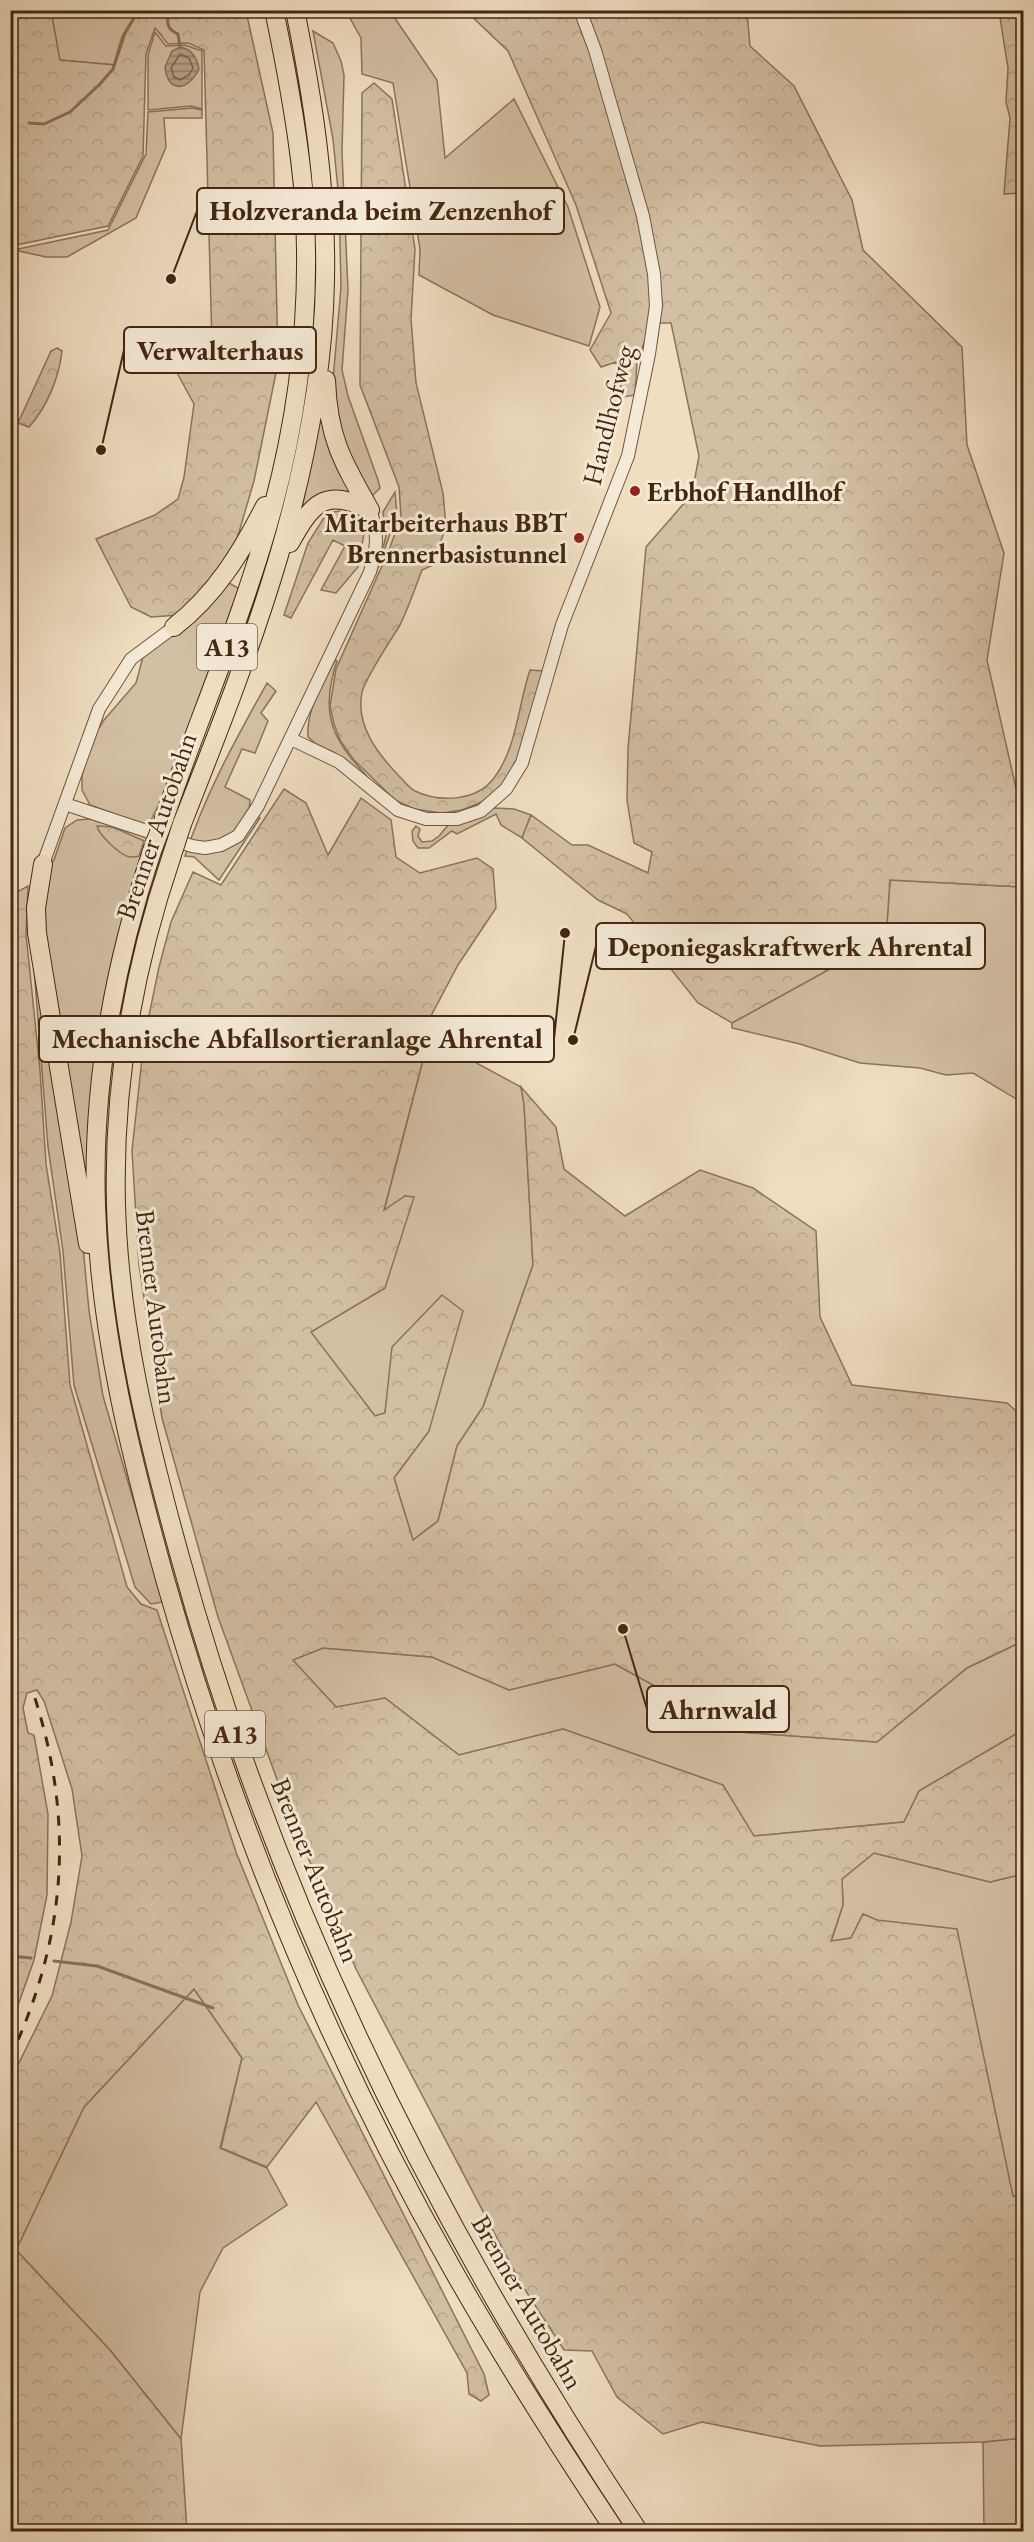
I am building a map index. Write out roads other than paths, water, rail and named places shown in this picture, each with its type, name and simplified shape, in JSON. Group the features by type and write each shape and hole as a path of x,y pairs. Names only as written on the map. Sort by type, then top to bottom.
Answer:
{"highway":[{"name":"Brenner Autobahn","path":"274,10 301,163 305,243 303,328 298,378 281,472 245,599 152,851 134,909 117,978 102,1070 96,1157 96,1204 105,1311 115,1378 133,1459 190,1664 231,1783 292,1938 363,2096 451,2267 540,2415 616,2532"},
{"name":"Brenner Autobahn","path":"295,10 320,159 325,236 324,307 312,419 300,481 276,567 182,824 142,957 127,1034 118,1112 116,1203 119,1267 132,1360 161,1489 188,1590 221,1694 268,1826 334,1987 397,2121 469,2258 540,2378 639,2532"},
{"path":"324,307 327,403 330,425 342,462 370,510"},
{"path":"174,627 207,597 235,561 281,472"},
{"path":"276,567 300,525 320,502 331,498 343,499 370,510"},
{"path":"43,864 36,908 37,933 90,1255 105,1311"}],"street":[{"name":"Handlhofweg","path":"291,739 339,762 398,810 426,819 456,819 481,811 506,789 522,763 562,625 628,456 650,354 656,306 653,266 644,216 595,50 580,10"},
{"path":"65,804 192,846 216,847 234,839 248,825 370,572 377,547 377,528 370,510"},
{"path":"43,864 94,720 131,659 174,627"}],"water":[{"path":"180,47 193,54 199,69 190,81 179,86 170,82 165,67 172,51"}],"waterway":[{"path":"29,123 44,124 70,112 99,85 113,69 123,36 139,10"},
{"path":"168,10 168,25 178,34 180,47"},
{"path":"10,1956 31,1958"},
{"path":"54,1961 97,1966 213,2008"}],"railway":[{"path":"10,2058 44,1967 59,1877 59,1832 55,1786 46,1739 33,1692"}],"place":[{"name":"Holzveranda beim Zenzenhof","path":"171,279"},
{"name":"Verwalterhaus","path":"101,450"},
{"name":"Erbhof Handlhof","path":"635,491"},
{"name":"Mitarbeiterhaus BBT Brennerbasistunnel","path":"579,538"},
{"name":"Mechanische Abfallsortieranlage Ahrental","path":"565,933"},
{"name":"Deponiegaskraftwerk Ahrental","path":"573,1040"},
{"name":"Ahrnwald","path":"623,1629"}]}
